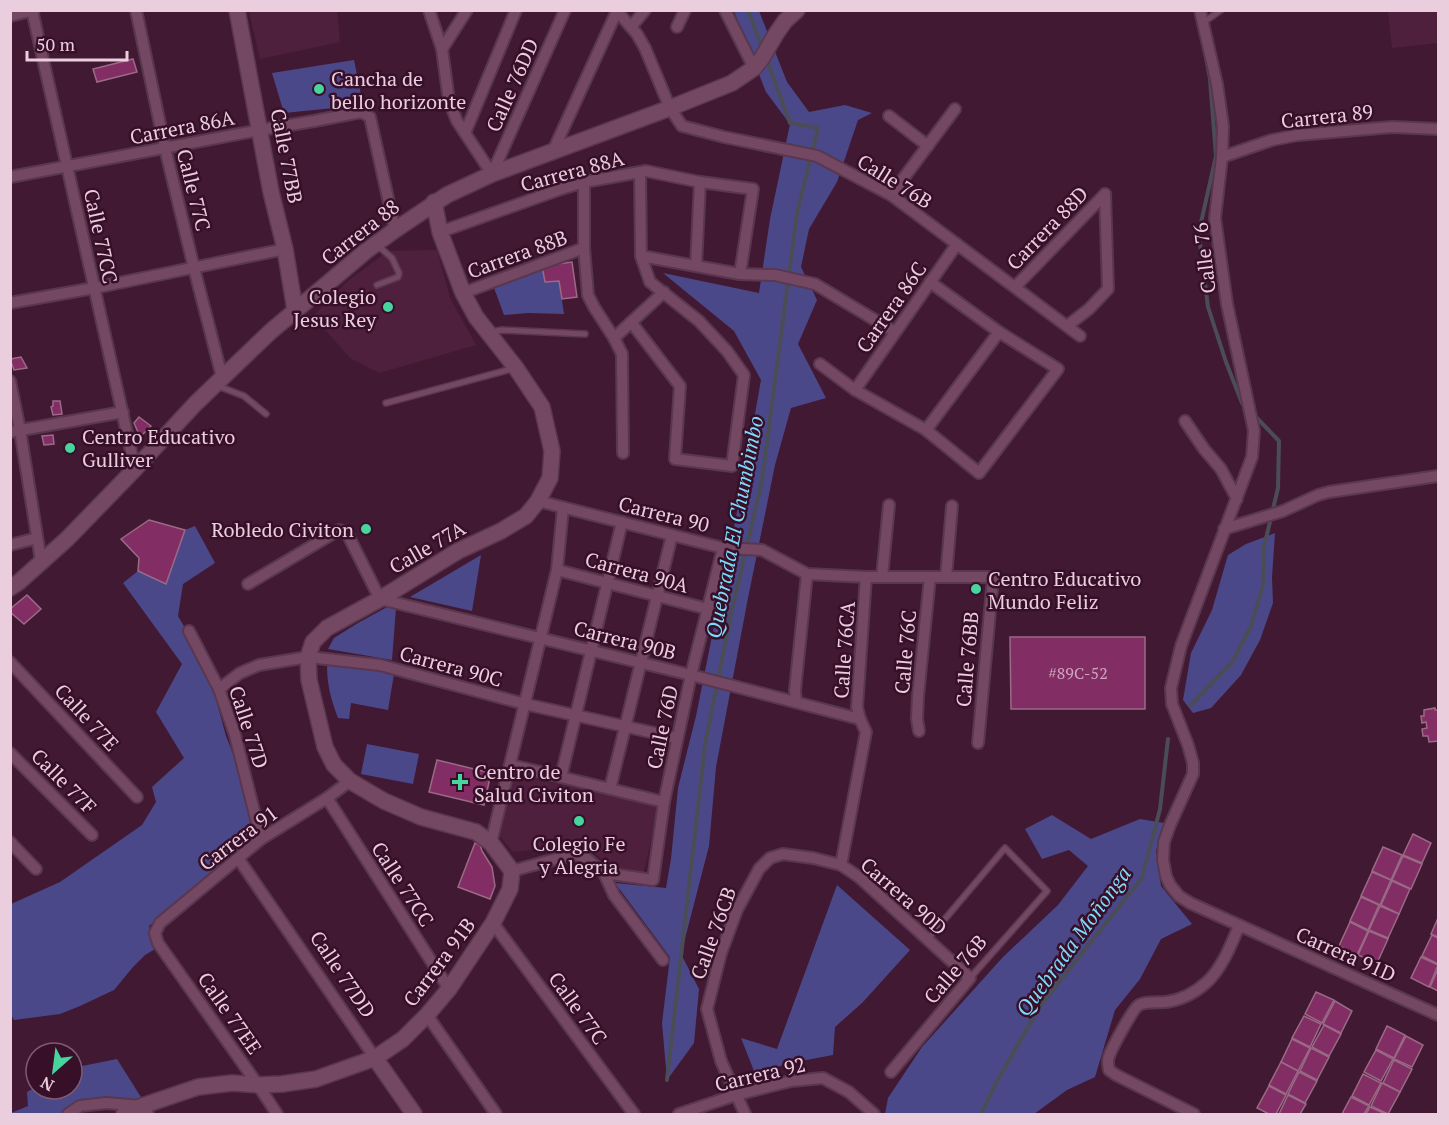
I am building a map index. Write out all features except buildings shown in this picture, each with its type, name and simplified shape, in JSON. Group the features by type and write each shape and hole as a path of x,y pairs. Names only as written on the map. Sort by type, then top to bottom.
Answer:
{"street":[{"name":"Calle 77C","path":"136,10 165,148 219,381"},
{"name":"Calle 77BB","path":"237,10 295,310"},
{"path":"429,10 442,50 449,101 457,122 492,174"},
{"path":"442,50 467,10"},
{"path":"465,133 516,10"},
{"name":"Calle 76DD","path":"492,174 566,10"},
{"path":"631,27 645,10"},
{"path":"677,27 685,10"},
{"path":"725,10 761,58"},
{"name":"Carrera 88","path":"10,588 67,539 189,411 270,332 395,230 455,190 732,83 761,58 785,21 796,10"},
{"name":"Calle 76","path":"1179,896 1166,876 1163,860 1164,842 1193,774 1193,763 1172,704 1171,688 1181,646 1252,458 1254,431 1227,304 1215,218 1223,126 1217,84 1200,10"},
{"path":"10,16 33,11"},
{"name":"Calle 77CC","path":"33,11 135,469"},
{"path":"553,151 616,11 631,27 645,48 670,108"},
{"name":"Calle 76B","path":"670,108 681,126 817,156 891,195 1080,336"},
{"path":"891,195 955,109"},
{"name":"Carrera 86A","path":"10,177 361,112 370,117 395,230"},
{"path":"889,116 928,146"},
{"name":"Carrera 89","path":"1222,157 1272,140 1298,135 1392,127 1438,129"},
{"name":"Carrera 88A","path":"440,232 584,182 646,171 700,182 753,189 740,274"},
{"path":"631,322 680,386 675,459 732,466 744,375 727,351 699,321 650,282 641,256 640,172"},
{"path":"584,182 584,248 588,295 622,354 623,453"},
{"path":"696,266 700,182"},
{"name":"Carrera 88D","path":"1015,287 1105,194 1108,289 1089,309 1067,326"},
{"name":"Calle 77A","path":"308,657 313,642 327,628 380,599 458,551 501,531 526,516 538,501 550,478 552,451 542,407 516,368 476,317 463,293 440,232 434,202"},
{"name":"Carrera 86C","path":"855,390 957,244"},
{"name":"Carrera 88B","path":"463,293 584,248"},
{"path":"10,303 285,249"},
{"path":"641,256 740,274 775,275 815,284 895,332"},
{"path":"820,364 855,390 926,430 979,472 1058,369 999,332 930,282"},
{"path":"614,338 664,292"},
{"path":"926,430 999,332"},
{"path":"10,381 15,431 41,561"},
{"path":"15,431 123,412"},
{"path":"1185,421 1221,469 1237,499"},
{"path":"1224,529 1284,512 1329,492 1438,476"},
{"name":"Carrera 90","path":"538,501 723,548 762,550 807,574 993,578"},
{"path":"882,577 890,505"},
{"path":"946,577 952,506"},
{"path":"491,843 558,570 563,508"},
{"path":"561,777 622,522"},
{"path":"248,584 339,530 348,535 380,599"},
{"path":"610,789 672,535"},
{"path":"10,544 37,538"},
{"name":"Calle 76D","path":"604,873 653,880 664,802 677,738 723,548"},
{"name":"Carrera 90A","path":"558,570 708,609"},
{"path":"796,702 795,690 807,574"},
{"name":"Calle 76CA","path":"841,865 866,732 857,707 866,577"},
{"name":"Calle 76C","path":"919,731 918,696 930,577"},
{"name":"Calle 76BB","path":"978,744 993,578"},
{"name":"Carrera 90B","path":"380,599 641,662 860,719"},
{"name":"Calle 77D","path":"189,631 219,688 235,735 261,839"},
{"path":"308,657 309,680 325,747 334,765 350,781 393,805 421,817 476,832 491,843 512,871 574,854 586,858 604,873 614,895 663,960"},
{"name":"Carrera 90C","path":"219,688 240,673 259,665 308,657 380,665 525,705 677,738"},
{"name":"Calle 77E","path":"10,662 137,797"},
{"name":"Calle 77F","path":"10,753 92,835"},
{"path":"510,765 664,802"},
{"name":"Carrera 91","path":"155,933 160,923 261,839 350,781"},
{"name":"Calle 77CC","path":"327,798 449,989"},
{"path":"10,842 36,869"},
{"name":"Carrera 90D","path":"770,858 783,854 841,865 859,877 970,978"},
{"name":"Calle 77DD","path":"238,858 414,1114"},
{"name":"Calle 76CB","path":"736,1095 721,1061 707,1009 721,953 737,910 759,869 770,858"},
{"name":"Carrera 91B","path":"124,1114 145,1110 198,1088 232,1083 282,1084 316,1079 375,1058 403,1039 449,989 493,923 510,889 512,871"},
{"name":"Carrera 91D","path":"1179,896 1239,926 1438,1015"},
{"name":"Calle 77C","path":"493,923 634,1114"},
{"path":"1194,1114 1116,1075 1109,1070 1108,1059 1135,1008 1143,1003 1167,1002 1181,998 1207,982 1231,946 1239,926"},
{"name":"Calle 77EE","path":"155,933 158,943 277,1114"},
{"name":"Calle 76B","path":"891,1071 970,978"},
{"path":"427,1015 496,1114"},
{"name":"Carrera 92","path":"680,1114 791,1080 823,1078 849,1092 874,1114"},
{"path":"736,1095 744,1114"},
{"path":"68,1114 81,1106 106,1103 145,1110"}],"lane":[{"path":"1203,22 1221,10"},
{"path":"376,244 392,258 399,273 398,277 377,285"},
{"path":"489,332 502,330 585,334"},
{"path":"386,403 516,368"},
{"path":"219,381 244,396 266,414"},
{"name":"Calle 76B","path":"928,939 1005,848 1047,891 970,978"}],"shaded area":[{"path":"249,11 337,11 340,42 260,59"},
{"path":"734,11 759,11 787,82 809,112 845,105 872,113 858,120 837,182 809,229 801,267 817,300 798,344 826,398 791,408 775,465 716,767 709,846 681,954 699,989 694,1043 667,1080 662,1023 670,957 615,883 666,888 678,788 696,716 761,380 734,331 663,273 759,293 770,219 790,124 766,92"},
{"path":"1388,11 1438,11 1438,43 1392,48"},
{"name":"Cancha de bello horizonte","path":"354,60 363,105 284,113 272,73"},
{"name":"Colegio Jesus Rey","path":"437,250 450,298 476,345 379,373 350,358 313,316 348,281 388,251"},
{"path":"542,266 545,282 559,281 564,314 504,315 493,285"},
{"path":"195,526 215,563 183,584 178,616 203,659 226,736 237,764 254,837 149,926 155,949 133,967 114,990 60,1014 14,1020 11,1015 11,904 60,882 142,825 156,802 152,787 184,758 156,712 182,664 123,583 138,571 166,584 185,530"},
{"path":"1275,533 1273,603 1260,640 1241,675 1211,708 1193,713 1183,700 1191,653 1212,610 1228,555 1246,544"},
{"path":"481,555 472,611 410,597"},
{"path":"389,606 396,608 392,660 328,649 334,638"},
{"path":"327,664 394,674 388,710 351,703 349,719 338,718 330,692"},
{"path":"367,744 419,754 413,784 361,774"},
{"name":"Colegio Fe y Alegria","path":"514,774 659,807 643,875 612,868 584,844 513,852 500,836"},
{"path":"1052,815 1091,839 1140,819 1164,823 1156,851 1161,886 1192,924 1161,939 1140,979 1115,1010 1095,1077 1067,1090 1034,1114 885,1114 888,1098 922,1047 1003,957 1058,905 1088,866 1069,850 1042,859 1025,829"},
{"path":"837,885 910,950 863,1002 835,1027 833,1055 785,1064 756,1076 741,1038 777,1049"},
{"path":"117,1059 144,1102 79,1102 61,1114 11,1114 28,1106 28,1101 84,1101 84,1066"}],"waterway":[{"name":"Quebrada El Chumbimbo","path":"748,10 762,47"},
{"name":"Quebrada Moñonga","path":"1206,58 1210,79 1216,156 1200,227 1200,244 1208,307 1226,362 1245,406"},
{"name":"Quebrada El Chumbimbo","path":"667,1080 705,745 731,614 762,481 797,213 818,128 790,123 767,60"},
{"name":"Quebrada Moñonga","path":"1191,705 1233,661 1251,626 1263,585 1264,547 1278,488 1279,441 1255,416"},
{"name":"Quebrada Moñonga","path":"981,1114 1040,1006 1142,878 1160,809 1168,739"}],"place":[{"name":"Cancha de bello horizonte","path":"319,89"},
{"name":"Colegio Jesus Rey","path":"388,307"},
{"name":"Centro Educativo Gulliver","path":"70,448"},
{"name":"Robledo Civiton","path":"366,529"},
{"name":"Centro Educativo Mundo Feliz","path":"976,589"},
{"name":"Centro de Salud Civiton","path":"460,782"},
{"name":"Colegio Fe y Alegria","path":"579,821"}]}
